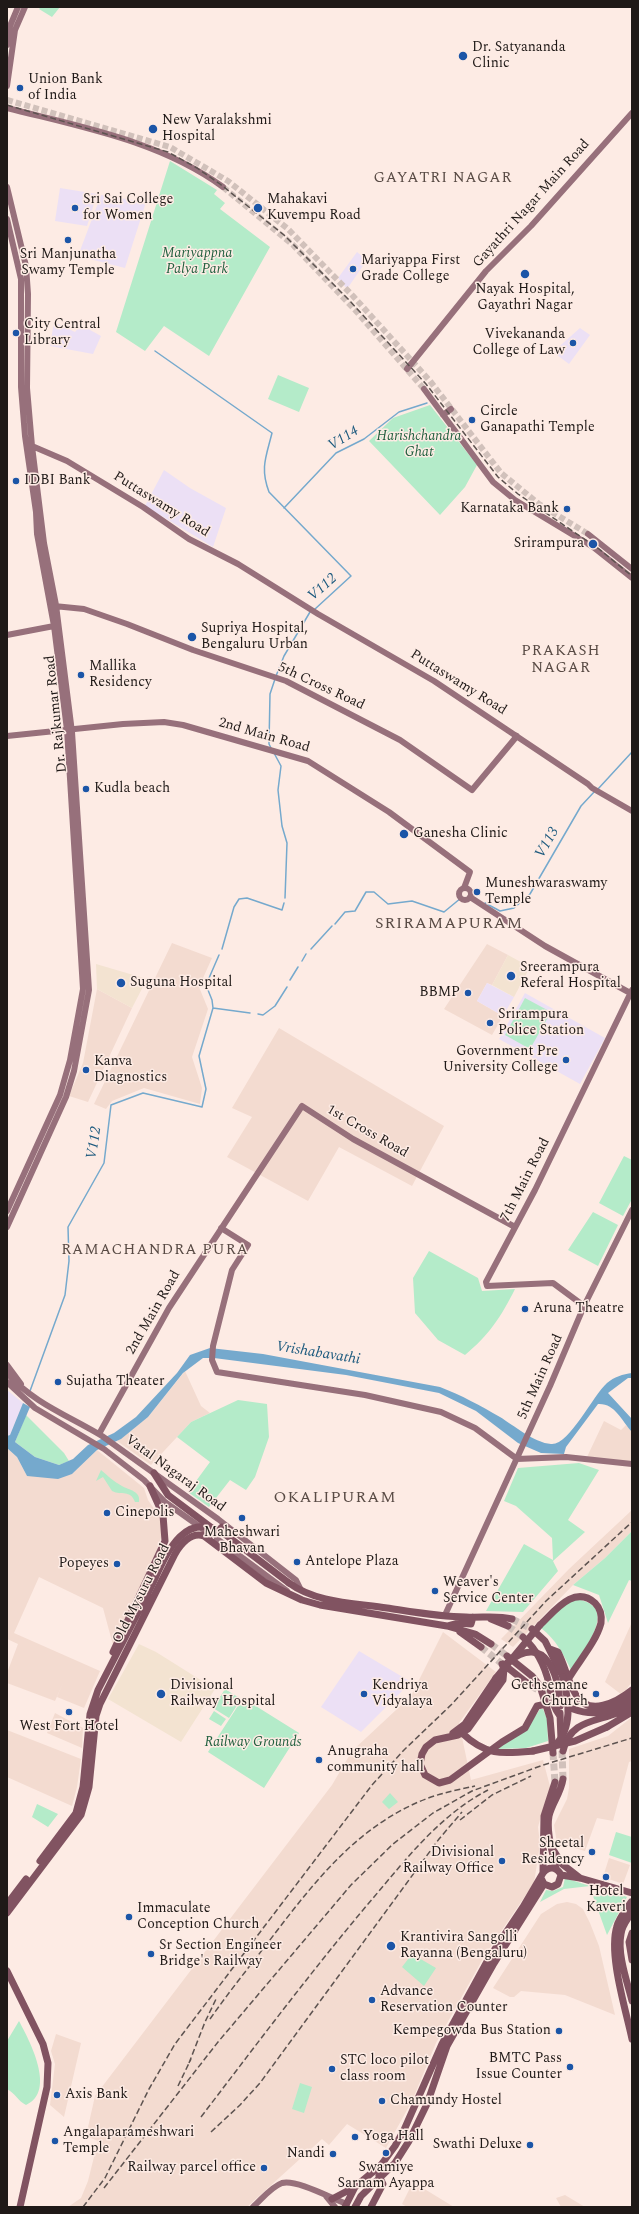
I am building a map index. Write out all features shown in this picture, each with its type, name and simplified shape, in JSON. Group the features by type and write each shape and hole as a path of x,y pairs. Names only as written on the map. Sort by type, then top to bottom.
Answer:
{"main road":[{"path":"7,45 10,26 18,7"},
{"path":"7,86 15,30 25,7"},
{"path":"7,108 119,138 169,154 223,187"},
{"name":"Gayathri Nagar Main Road","path":"407,369 486,271 530,226 632,113"},
{"name":"Dr. Rajkumar Road","path":"7,188 26,266 28,294 27,388 32,446 70,731 89,990 74,1071 66,1097 7,1227"},
{"name":"Dr. Rajkumar Road","path":"7,219 21,279 21,387 25,436 34,492 37,534 53,606 54,626 70,731 84,989 70,1060 60,1095 7,1210"},
{"path":"424,389 483,470 505,493 592,547 632,578"},
{"path":"443,415 451,409"},
{"name":"Puttaswamy Road","path":"32,446 67,461 149,511 189,539 213,550 434,681 592,788 632,811"},
{"path":"588,534 632,569"},
{"name":"5th Cross Road","path":"53,606 84,609 193,650 278,678 328,701 400,740 472,790 517,736"},
{"path":"7,635 54,626"},
{"name":"2nd Main Road","path":"7,736 70,731 123,724 164,722 183,725 308,760 389,812 470,872 465,880 464,888"},
{"path":"464,888 470,891 470,897 465,900 460,897 459,891 464,888"},
{"path":"470,897 545,946 632,993"},
{"name":"7th Main Road","path":"584,1306 553,1283 487,1286 486,1282 632,993"},
{"name":"2nd Main Road","path":"100,1435 169,1308 302,1106"},
{"name":"1st Cross Road","path":"302,1106 349,1137 515,1227"},
{"name":"5th Main Road","path":"445,1615 513,1468 584,1306 632,1210"},
{"path":"221,1228 248,1245 232,1270 213,1347 212,1360 217,1372 365,1395 441,1412 475,1428 517,1459 566,1457 632,1464"},
{"path":"7,1364 26,1390"},
{"path":"7,1373 26,1390"},
{"name":"Vatal Nagaraj Road","path":"7,1383 35,1408 103,1448 150,1486 165,1502 202,1532"},
{"name":"Vatal Nagaraj Road","path":"26,1390 36,1399 64,1417 85,1425 154,1473 296,1580 301,1590"},
{"name":"Old Mysuru Road","path":"7,1913 81,1815 88,1787 96,1716 100,1704 178,1549 190,1538 202,1532 210,1535 212,1528 168,1495 154,1473"},
{"path":"112,1662 112,1655 117,1642 165,1541 163,1515 150,1486"},
{"path":"7,1904 76,1812 83,1786 90,1714 112,1662 178,1537 187,1530 197,1527 210,1527 222,1532 289,1583 301,1590 333,1600 445,1615 473,1617 485,1616 510,1622"},
{"path":"213,1540 220,1528 225,1527 234,1532"},
{"path":"202,1532 266,1583 295,1597 320,1605 447,1626 475,1634 491,1644"},
{"path":"546,1704 537,1706 525,1728 450,1780 443,1783 434,1781 422,1771 420,1764 422,1754 435,1740 461,1731 504,1661 561,1604 577,1596 593,1602 599,1609 601,1618 598,1630 583,1655 566,1678 568,1725 565,1734 554,1749"},
{"path":"447,1626 459,1623 471,1624 473,1617"},
{"path":"447,1626 464,1634 481,1647"},
{"path":"532,1629 545,1641 579,1699 594,1707 613,1702 632,1690"},
{"path":"523,1637 536,1651 548,1682 552,1702 560,1716"},
{"path":"504,1661 529,1652 544,1657 550,1664 558,1681 563,1751 566,1740 576,1727 610,1717 632,1705"},
{"path":"504,1661 531,1686"},
{"path":"504,1661 538,1681 552,1725 554,1749"},
{"path":"573,1709 586,1713 598,1714 613,1709 632,1698"},
{"path":"461,1731 490,1751 500,1754 554,1749 595,1733 632,1712"},
{"path":"563,1779 561,1790 549,1817 550,1838 556,1869 561,1875 580,1878 631,1891"},
{"path":"350,2206 395,2163 418,2124 447,2046 543,1878 545,1811 555,1782"},
{"path":"552,1846 562,1864 580,1878"},
{"path":"329,2198 355,2187 387,2158 404,2130 442,2044 489,1958 550,1868 556,1869"},
{"path":"543,1878 555,1886 560,1882 561,1875"},
{"path":"631,1902 617,1924 614,1936 615,1957 632,2039"},
{"path":"632,1912 623,1925 620,1935 622,1958 632,2001"},
{"path":"632,1933 629,1942 632,1960"},
{"path":"7,1971 43,2044 48,2063 47,2087 19,2207"},
{"path":"7,1976 41,2044 46,2063 45,2087 19,2207"},
{"path":"371,2207 384,2184 381,2178 374,2171"},
{"path":"253,2207 270,2190 282,2183 294,2182 350,2206"},
{"path":"350,2206 355,2187"},
{"path":"329,2198 335,2207"}],"shaded area":[{"name":"Sri Sai College for Women","path":"60,188 97,194 87,226 55,221"},
{"path":"101,195 146,202 125,268 78,256"},
{"name":"Mariyappa First Grade College","path":"357,252 367,260 347,289 338,278"},
{"path":"54,322 75,332 81,325 101,336 93,354 50,346"},
{"name":"Vivekananda College of Law","path":"580,328 590,335 569,364 553,352"},
{"path":"164,470 190,488 226,508 213,547 145,506"},
{"path":"172,943 212,958 199,987 208,1009 192,1057 202,1088 200,1104 144,1088 112,1101 106,1109 94,1104"},
{"name":"BBMP","path":"487,944 508,955 492,985 487,983 477,1001 503,1016 492,1035 444,1009"},
{"name":"Sreerampura Referal Hospital","path":"508,955 530,967 514,997 492,985"},
{"name":"Suguna Hospital","path":"96,964 147,979 132,1008 97,989"},
{"path":"487,983 514,997 503,1016 477,1001"},
{"path":"97,989 132,1008 88,1102 69,1096 83,1063"},
{"path":"525,993 605,1038 580,1084 499,1039"},
{"path":"279,1028 444,1126 412,1186 339,1147 308,1201 227,1157 252,1117 232,1108"},
{"path":"185,1371 201,1406 210,1413 191,1422 151,1465 117,1441 148,1417"},
{"path":"7,1390 23,1403 10,1435 7,1436"},
{"path":"604,1421 621,1430 626,1425 632,1432 632,1462 587,1457"},
{"path":"7,1448 17,1457 27,1476 72,1474 97,1450 144,1488 148,1500 161,1519 163,1531 157,1550 113,1645 103,1608 39,1577 14,1633 100,1671 84,1708 57,1697 63,1683 55,1701 7,1683 7,1673 18,1644 7,1639"},
{"path":"632,1510 632,1531 605,1558 573,1585 513,1647 501,1639 569,1569"},
{"path":"632,1622 632,1682 622,1695 605,1682"},
{"path":"443,1632 496,1672 459,1723 471,1780 543,1760 551,1790 544,1805 538,1827 540,1844 534,1883 485,1955 436,2043 412,2101 386,2148 347,2124 329,2145 322,2139 247,2207 68,2207 81,2198 88,2181 98,2141 86,2136 95,2096 332,1785 352,1751 411,1696"},
{"name":"Divisional Railway Hospital","path":"139,1644 156,1652 215,1689 181,1742 108,1699"},
{"name":"Kendriya Vidyalaya","path":"359,1651 411,1682 361,1732 321,1707"},
{"path":"55,1713 83,1728 82,1748 47,1733"},
{"path":"632,1717 632,1761 629,1762 613,1821 597,1818 585,1851 557,1843 554,1825 567,1799 569,1788 569,1749 608,1736"},
{"path":"7,1730 81,1759 77,1787 72,1806 7,1777"},
{"path":"609,1858 630,1865 623,1884 603,1877"},
{"path":"567,1902 576,1904 583,1909 590,1923 599,1946 615,2015 565,1995 521,1991 514,1997 510,1997 493,1988 541,1914 557,1904"},
{"path":"56,2034 81,2043 64,2117 50,2105 55,2064 51,2051"},
{"path":"413,2182 454,2207 407,2207 402,2204"},
{"path":"565,2195 585,2207 561,2207 556,2198"}],"green space":[{"path":"41,7 60,7 52,17 39,9"},
{"name":"Mariyappna Palya Park","path":"170,161 217,190 214,194 225,203 220,209 270,247 209,356 164,326 145,351 116,332"},
{"path":"278,375 309,388 299,412 268,399"},
{"name":"Harishchandra Ghat","path":"430,405 477,465 465,487 440,515 369,441 393,418"},
{"path":"525,998 551,1012 530,1049 505,1035"},
{"path":"624,1156 632,1160 632,1199 623,1216 599,1203"},
{"path":"593,1212 618,1225 598,1266 568,1250"},
{"path":"429,1251 478,1278 482,1291 515,1289 505,1308 488,1333 465,1355 438,1340 415,1313 413,1278"},
{"path":"238,1400 267,1404 269,1437 255,1477 246,1490 230,1480 209,1507 188,1492 210,1462 177,1437 191,1422"},
{"path":"26,1415 64,1453 69,1461 59,1465 35,1457 15,1442"},
{"path":"579,1463 599,1470 568,1520 585,1532 553,1561 558,1571 523,1612 486,1611 524,1544 553,1560 552,1538 516,1506 504,1501 518,1468"},
{"path":"101,1470 116,1483 134,1491 138,1495 139,1502 135,1502 128,1494 112,1491 103,1477 96,1481"},
{"path":"632,1531 632,1581 629,1580 608,1623 599,1595 573,1585 605,1558"},
{"path":"575,1599 589,1603 596,1610 598,1619 590,1640 571,1670 559,1647 541,1628 563,1606"},
{"path":"225,1689 241,1699 229,1718 213,1708"},
{"name":"Railway Grounds","path":"243,1698 299,1733 264,1788 208,1752"},
{"path":"540,1709 543,1709 547,1719 548,1741 526,1748 497,1749 526,1730"},
{"path":"214,1711 226,1719 221,1726 209,1719"},
{"path":"390,1793 398,1802 389,1809 382,1802"},
{"path":"37,1804 58,1814 48,1827 32,1817"},
{"path":"616,1832 632,1837 632,1863 609,1855"},
{"path":"565,1878 590,1886 564,1889 540,1902 546,1890 553,1891 563,1887"},
{"path":"616,1893 627,1897 607,1935 593,1896 589,1894"},
{"path":"412,1954 436,1968 424,1986 402,1967"},
{"path":"19,2021 34,2052 40,2077 39,2089 35,2098 26,2105 7,2089 7,2041"},
{"path":"300,2083 312,2087 304,2113 292,2109"}],"water":[{"path":"210,1348 263,1354 440,1387 486,1409 531,1437 551,1444 558,1442 573,1429 601,1389 607,1383 619,1376 632,1373 632,1378 628,1378 608,1393 632,1419 632,1432 613,1409 604,1404 598,1404 566,1447 564,1454 541,1453 518,1443 476,1411 439,1393 346,1375 214,1358 203,1358 183,1373 148,1417 121,1439 97,1450 72,1474 58,1479 27,1476 17,1457 7,1448 7,1436 10,1435 23,1403 30,1407 15,1442 35,1457 59,1465 73,1459 88,1445 114,1433 136,1417 177,1373 190,1355"}],"waterway":[{"name":"V112","path":"155,351 272,433 264,469 266,484 269,492 351,576 315,609"},
{"name":"V114","path":"284,508 336,453 364,439 399,412 427,403"},
{"name":"V112","path":"276,676 284,656 310,612"},
{"name":"V112","path":"271,748 269,744 270,694 275,679"},
{"name":"V113","path":"598,789 632,752"},
{"name":"V112","path":"274,753 281,766 278,790 282,826 287,843 285,898"},
{"name":"V113","path":"485,903 500,911 514,908 530,894 581,806 595,791"},
{"name":"V113","path":"335,924 345,912 355,911 366,892 374,892 388,904 412,901 444,912 461,898"},
{"name":"V112","path":"222,949 234,907 239,899 247,898 282,910 284,903"},
{"name":"V113","path":"311,949 332,926"},
{"name":"V113","path":"302,961 306,954"},
{"name":"V112","path":"30,1391 65,1295 69,1261 68,1227 104,1163 111,1105 143,1093 202,1107 206,1089 199,1056 213,1008 212,1000 206,985 219,955"},
{"name":"V113","path":"290,980 298,967"},
{"name":"V113","path":"258,1014 263,1015 275,1006 287,987"},
{"name":"V113","path":"213,1008 250,1013"}],"tunnel":[{"path":"7,100 170,147 228,181 288,229 353,296 430,381 501,473 539,504 588,534"},
{"path":"223,187 293,245 356,311 424,389"},
{"path":"512,1619 532,1629"},
{"path":"508,1626 523,1637"},
{"path":"491,1644 507,1656"},
{"path":"481,1647 501,1663"},
{"path":"531,1686 573,1709"},
{"path":"562,1751 563,1779"},
{"path":"553,1753 555,1782"}],"railway":[{"path":"7,105 168,152 197,168 220,184 284,235 349,300 426,384 498,477 518,494 599,549 632,576"},
{"path":"83,2207 105,2178 149,2089 175,2044 372,1785 404,1750 452,1704 546,1601 632,1522"},
{"path":"104,2188 218,2042 351,1885 393,1844 433,1813 472,1791 543,1765 632,1738"},
{"path":"460,1820 492,1795 531,1776"},
{"path":"210,2019 292,1911 326,1871 363,1836 406,1808 437,1795 475,1786"},
{"path":"201,2117 325,1956 409,1856 453,1813 488,1790"},
{"path":"211,2132 240,2105 260,2083 439,1839 462,1812"},
{"path":"189,2063 205,2022 217,1997"},
{"path":"178,2086 191,2059"}],"place":[{"name":"Dr. Satyananda Clinic","path":"463,56"},
{"name":"Union Bank of India","path":"20,88"},
{"name":"New Varalakshmi Hospital","path":"153,129"},
{"name":"Sri Sai College for Women","path":"75,208"},
{"name":"Mahakavi Kuvempu Road","path":"258,208"},
{"name":"Sri Manjunatha Swamy Temple","path":"68,240"},
{"name":"Mariyappa First Grade College","path":"353,269"},
{"name":"Nayak Hospital, Gayathri Nagar","path":"525,274"},
{"name":"City Central Library","path":"16,333"},
{"name":"Vivekananda College of Law","path":"573,343"},
{"name":"Circle Ganapathi Temple","path":"472,420"},
{"name":"IDBI Bank","path":"16,481"},
{"name":"Karnataka Bank","path":"567,509"},
{"name":"Srirampura","path":"593,544"},
{"name":"Supriya Hospital, Bengaluru Urban","path":"192,637"},
{"name":"Mallika Residency","path":"81,675"},
{"name":"Kudla beach","path":"86,789"},
{"name":"Ganesha Clinic","path":"404,834"},
{"name":"Muneshwaraswamy Temple","path":"477,892"},
{"name":"Sreerampura Referal Hospital","path":"511,976"},
{"name":"Suguna Hospital","path":"121,983"},
{"name":"BBMP","path":"468,993"},
{"name":"Srirampura Police Station","path":"490,1023"},
{"name":"Government Pre University College","path":"566,1060"},
{"name":"Kanva Diagnostics","path":"86,1070"},
{"name":"Aruna Theatre","path":"525,1309"},
{"name":"Sujatha Theater","path":"58,1382"},
{"name":"Cinepolis","path":"107,1513"},
{"name":"Maheshwari Bhavan","path":"242,1518"},
{"name":"Antelope Plaza","path":"297,1562"},
{"name":"Popeyes","path":"117,1564"},
{"name":"Weaver's Service Center","path":"435,1591"},
{"name":"Divisional Railway Hospital","path":"161,1694"},
{"name":"Kendriya Vidyalaya","path":"364,1694"},
{"name":"Gethsemane Church","path":"596,1694"},
{"name":"West Fort Hotel","path":"69,1712"},
{"name":"Anugraha community hall","path":"319,1760"},
{"name":"Sheetal Residency","path":"592,1852"},
{"name":"Divisional Railway Office","path":"502,1861"},
{"name":"Hotel Kaveri","path":"606,1877"},
{"name":"Immaculate Conception Church","path":"129,1917"},
{"name":"Krantivira Sangolli Rayanna (Bengaluru)","path":"391,1946"},
{"name":"Sr Section Engineer Bridge's Railway","path":"151,1954"},
{"name":"Advance Reservation Counter","path":"372,2000"},
{"name":"Kempegowda Bus Station","path":"559,2031"},
{"name":"BMTC Pass Issue Counter","path":"570,2067"},
{"name":"STC loco pilot class room","path":"332,2069"},
{"name":"Axis Bank","path":"57,2095"},
{"name":"Chamundy Hostel","path":"382,2101"},
{"name":"Yoga Hall","path":"355,2137"},
{"name":"Angalaparameshwari Temple","path":"55,2141"},
{"name":"Swathi Deluxe","path":"530,2145"},
{"name":"Swamiye Sarnam Ayappa","path":"386,2153"},
{"name":"Nandi","path":"333,2154"},
{"name":"Railway parcel office","path":"264,2168"}],"district":[{"name":"GAYATRI NAGAR","path":"443,179"},
{"name":"PRAKASH NAGAR","path":"561,660"},
{"name":"SRIRAMAPURAM","path":"449,925"},
{"name":"RAMACHANDRA PURA","path":"155,1251"},
{"name":"OKALIPURAM","path":"335,1499"}],"water label":[{"name":"Vrishabavathi","path":"318,1354"}]}
